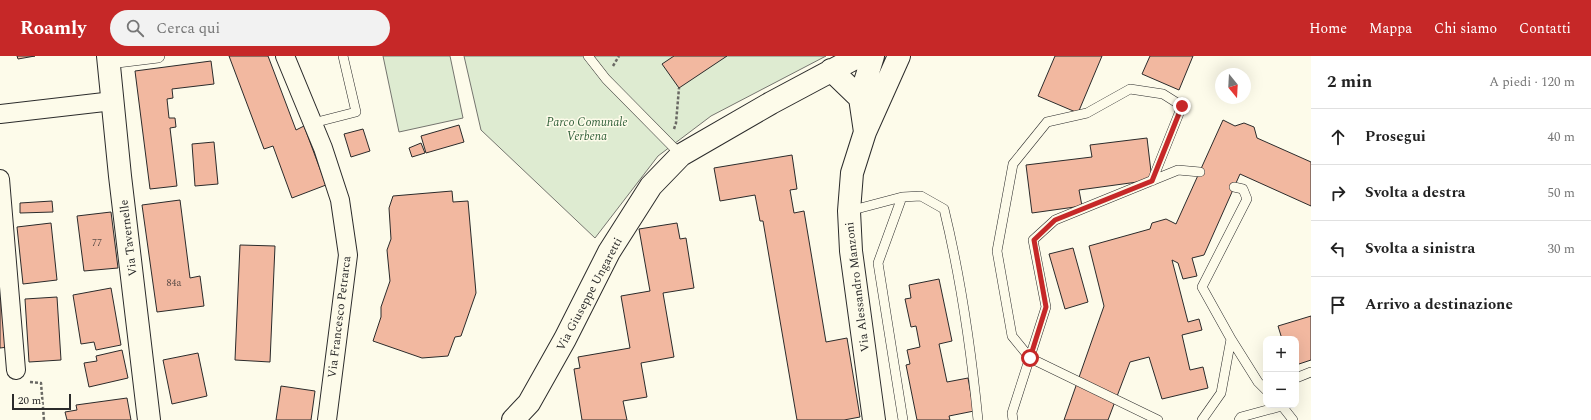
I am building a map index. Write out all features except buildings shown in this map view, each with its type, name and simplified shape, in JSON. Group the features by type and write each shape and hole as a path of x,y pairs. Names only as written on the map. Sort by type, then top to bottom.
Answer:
{"street":[{"path":"109,59 158,56"},
{"name":"Via Francesco Petrarca","path":"286,56 313,123 340,200 348,255 327,420"},
{"name":"Via Giuseppe Ungaretti","path":"513,420 529,403 565,339 609,252 674,148 859,56"},
{"name":"Via Alessandro Manzoni","path":"866,132 860,98 873,56"},
{"path":"879,56 888,80"},
{"name":"Via Alessandro Manzoni","path":"874,420 851,251 849,212 852,173 866,132 899,56"},
{"name":"Via Tavernelle","path":"109,59 149,420"},
{"path":"831,70 860,98"},
{"path":"0,114 113,101"},
{"path":"0,178 4,263 22,376"}],"lane":[{"path":"313,123 356,112 343,56"},
{"path":"588,56 606,79 674,148"},
{"path":"1152,181 1182,106 1163,94 1130,89 1087,113 1047,122 1013,164 997,251 1012,336 1030,358 1158,420"},
{"path":"1013,420 1012,413 1046,307 1034,240 1055,220 1178,170 1200,172"},
{"path":"1234,187 1243,189 1247,199 1202,286 1231,339 1262,382"},
{"path":"849,212 902,197 921,196 944,209 954,247 970,348 978,420"},
{"path":"902,197 878,263 903,420"},
{"path":"1202,420 1221,393 1231,339"},
{"path":"1299,377 1311,372"},
{"path":"1239,420 1241,417 1274,408"},
{"path":"1283,408 1293,420"}],"path":[{"path":"674,148 679,88"},
{"path":"22,376 41,383 44,420"}],"green space":[{"path":"383,56 450,56 463,118 399,132"},
{"name":"Parco Comunale Verbena","path":"464,56 826,56 711,116 658,156 595,238 481,130"}],"route":[{"path":"1030,358 1046,307 1034,240 1055,220 1152,181 1182,106"}]}
